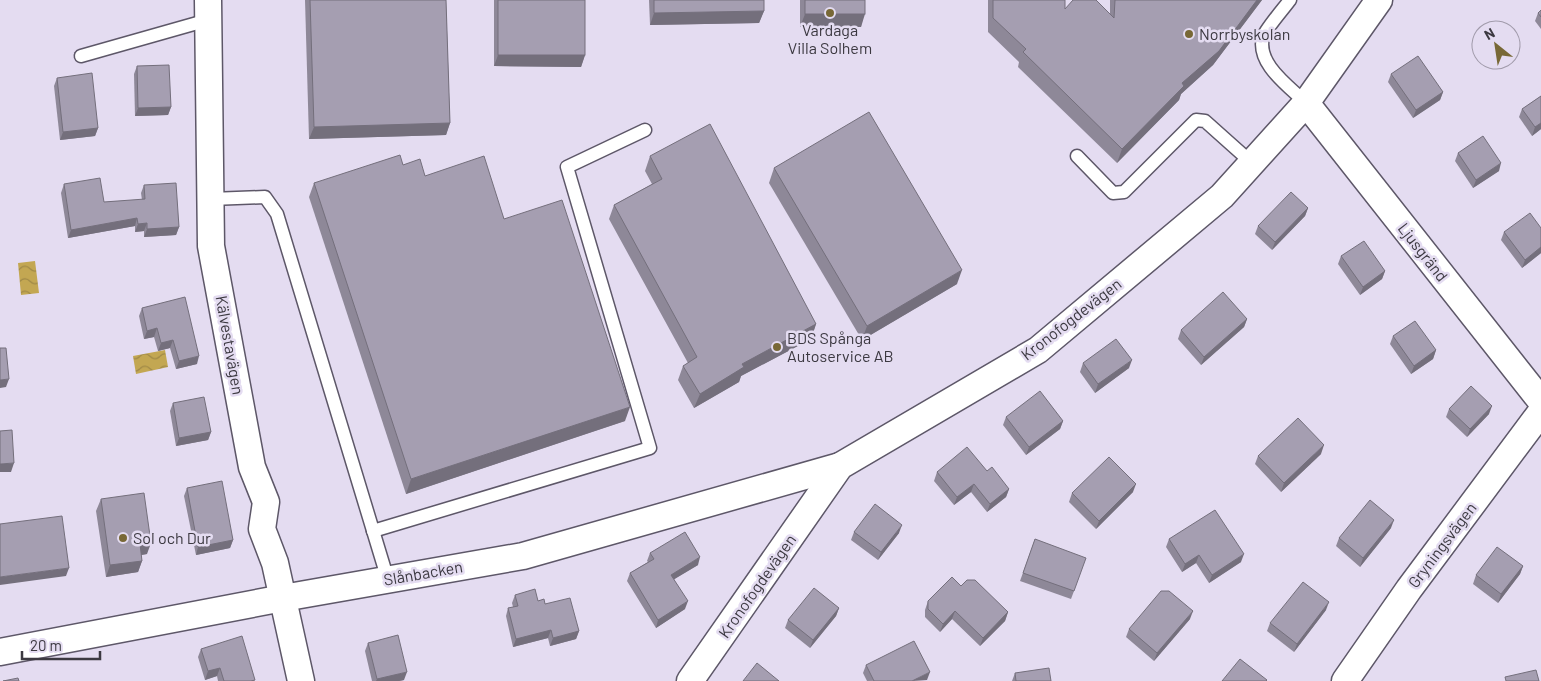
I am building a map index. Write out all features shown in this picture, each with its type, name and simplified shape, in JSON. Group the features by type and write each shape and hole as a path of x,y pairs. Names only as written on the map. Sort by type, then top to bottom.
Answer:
{"street":[{"name":"Kronofogdevägen","path":"690,681 840,466 1038,350 1222,196 1306,102 1379,0"},
{"name":"Kälvestavägen","path":"208,10 212,246 252,467 266,502 262,529 274,563 283,598 301,681"},
{"name":"Ljusgränd","path":"1306,102 1541,401"},
{"name":"Gryningsvägen","path":"1345,681 1409,589 1541,412"},
{"name":"Slånbacken","path":"0,652 283,598 524,556 840,466"}],"lane":[{"path":"1290,0 1263,36 1262,52 1271,69 1306,102"},
{"path":"81,56 208,10"},
{"path":"1077,156 1114,193 1124,192 1196,120 1205,121 1252,163"},
{"path":"373,531 650,448 566,167 645,130"},
{"path":"211,199 265,197 278,214 388,580"}],"water":[{"path":"35,261 39,293 21,295 18,263"},
{"path":"165,350 168,367 136,374 133,356"}],"building":[{"path":"310,0 446,0 450,123 314,127"},
{"path":"498,0 585,0 585,55 498,55"},
{"path":"654,0 764,0 764,11 654,13"},
{"path":"805,0 865,0 865,14 805,14"},
{"path":"993,0 1065,0 1065,9 1073,0 1096,0 1114,18 1115,0 1257,0 1219,51 1182,83 1184,86 1122,149 1023,52 1026,49 993,18"},
{"path":"1418,56 1443,92 1416,110 1391,74"},
{"path":"169,65 171,107 138,108 137,66"},
{"path":"92,73 98,128 63,132 57,78"},
{"path":"1541,96 1541,123 1535,127 1522,109"},
{"path":"869,112 962,270 867,326 774,168"},
{"path":"710,124 816,324 742,364 744,367 700,394 683,366 697,357 614,205 662,179 650,156"},
{"path":"1483,136 1501,163 1476,180 1458,153"},
{"path":"400,155 403,165 420,159 425,176 484,156 504,219 562,200 630,407 411,479 314,183"},
{"path":"100,178 104,202 145,199 144,185 176,183 179,227 147,229 147,223 138,224 137,218 71,230 64,184"},
{"path":"1291,192 1308,208 1275,242 1258,226"},
{"path":"1530,213 1541,228 1541,247 1525,260 1504,232"},
{"path":"1364,241 1385,271 1363,287 1341,256"},
{"path":"1223,292 1247,319 1204,357 1181,330"},
{"path":"185,297 199,356 179,361 173,340 161,343 157,328 147,331 142,308"},
{"path":"1415,321 1436,350 1414,366 1393,336"},
{"path":"1116,339 1132,360 1098,384 1083,363"},
{"path":"0,348 6,348 9,379 0,380"},
{"path":"1471,386 1492,406 1470,429 1449,409"},
{"path":"1040,391 1063,421 1029,447 1006,417"},
{"path":"204,397 211,432 179,438 173,403"},
{"path":"1298,418 1324,445 1284,483 1258,456"},
{"path":"12,430 14,463 0,464 0,431"},
{"path":"967,447 987,471 992,467 1009,489 990,504 974,484 957,497 937,472"},
{"path":"1109,457 1136,484 1099,521 1072,493"},
{"path":"222,481 233,540 198,547 187,488"},
{"path":"144,493 151,543 140,544 142,561 110,565 101,499"},
{"path":"1370,500 1394,520 1363,558 1339,538"},
{"path":"875,504 902,525 881,552 854,532"},
{"path":"1215,510 1244,554 1212,575 1199,555 1185,564 1169,539"},
{"path":"62,516 69,568 0,577 0,524"},
{"path":"685,532 700,557 671,575 688,601 658,620 630,573 654,559 650,553"},
{"path":"1035,539 1086,558 1074,591 1023,573"},
{"path":"1497,547 1523,566 1501,594 1476,575"},
{"path":"952,577 961,586 967,580 975,580 1008,612 983,638 955,611 943,624 928,609 928,601"},
{"path":"1303,582 1329,602 1297,644 1270,623"},
{"path":"814,588 839,608 813,640 788,620"},
{"path":"535,589 538,601 544,599 545,604 570,598 579,631 553,638 551,630 516,639 508,608 518,606 515,595"},
{"path":"1161,591 1169,591 1193,611 1157,653 1129,629"},
{"path":"398,635 407,672 377,679 368,643"},
{"path":"242,636 255,680 224,681 220,668 208,671 201,649"},
{"path":"914,641 930,672 912,681 874,681 866,665"},
{"path":"1240,659 1267,680 1222,681"},
{"path":"757,663 779,681 743,681"},
{"path":"1049,668 1051,681 1016,681 1015,673"},
{"path":"1536,670 1539,681 1506,681 1505,677"},
{"path":"18,678 19,681 3,681"}],"place":[{"name":"Vardaga Villa Solhem","path":"830,13"},
{"name":"Norrbyskolan","path":"1189,34"},
{"name":"BDS Spånga Autoservice AB","path":"777,347"},
{"name":"Sol och Dur","path":"123,538"}]}
